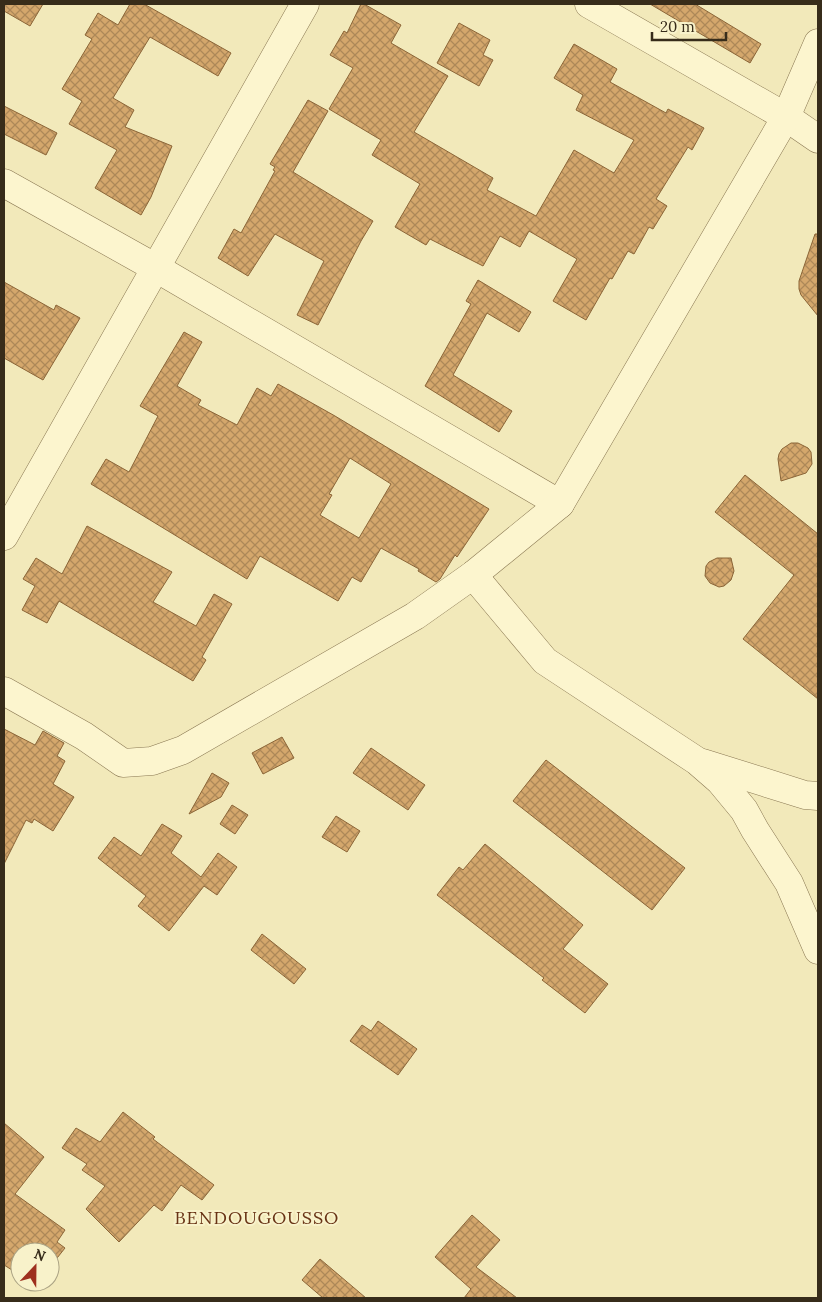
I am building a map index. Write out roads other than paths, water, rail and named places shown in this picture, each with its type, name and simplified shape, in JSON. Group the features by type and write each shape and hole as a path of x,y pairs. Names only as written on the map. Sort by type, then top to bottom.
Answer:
{"street":[{"path":"4,536 305,4"},
{"path":"589,4 786,117 818,139"},
{"path":"4,690 84,736 123,763 152,761 183,750 415,616 473,574 560,504 786,117 818,43"},
{"path":"4,183 156,268 560,504"},
{"path":"473,574 545,661 697,761 720,781 744,810 790,883 818,950"},
{"path":"697,761 806,795 818,796"}],"district":[{"name":"BENDOUGOUSSO","path":"257,1217"}]}
